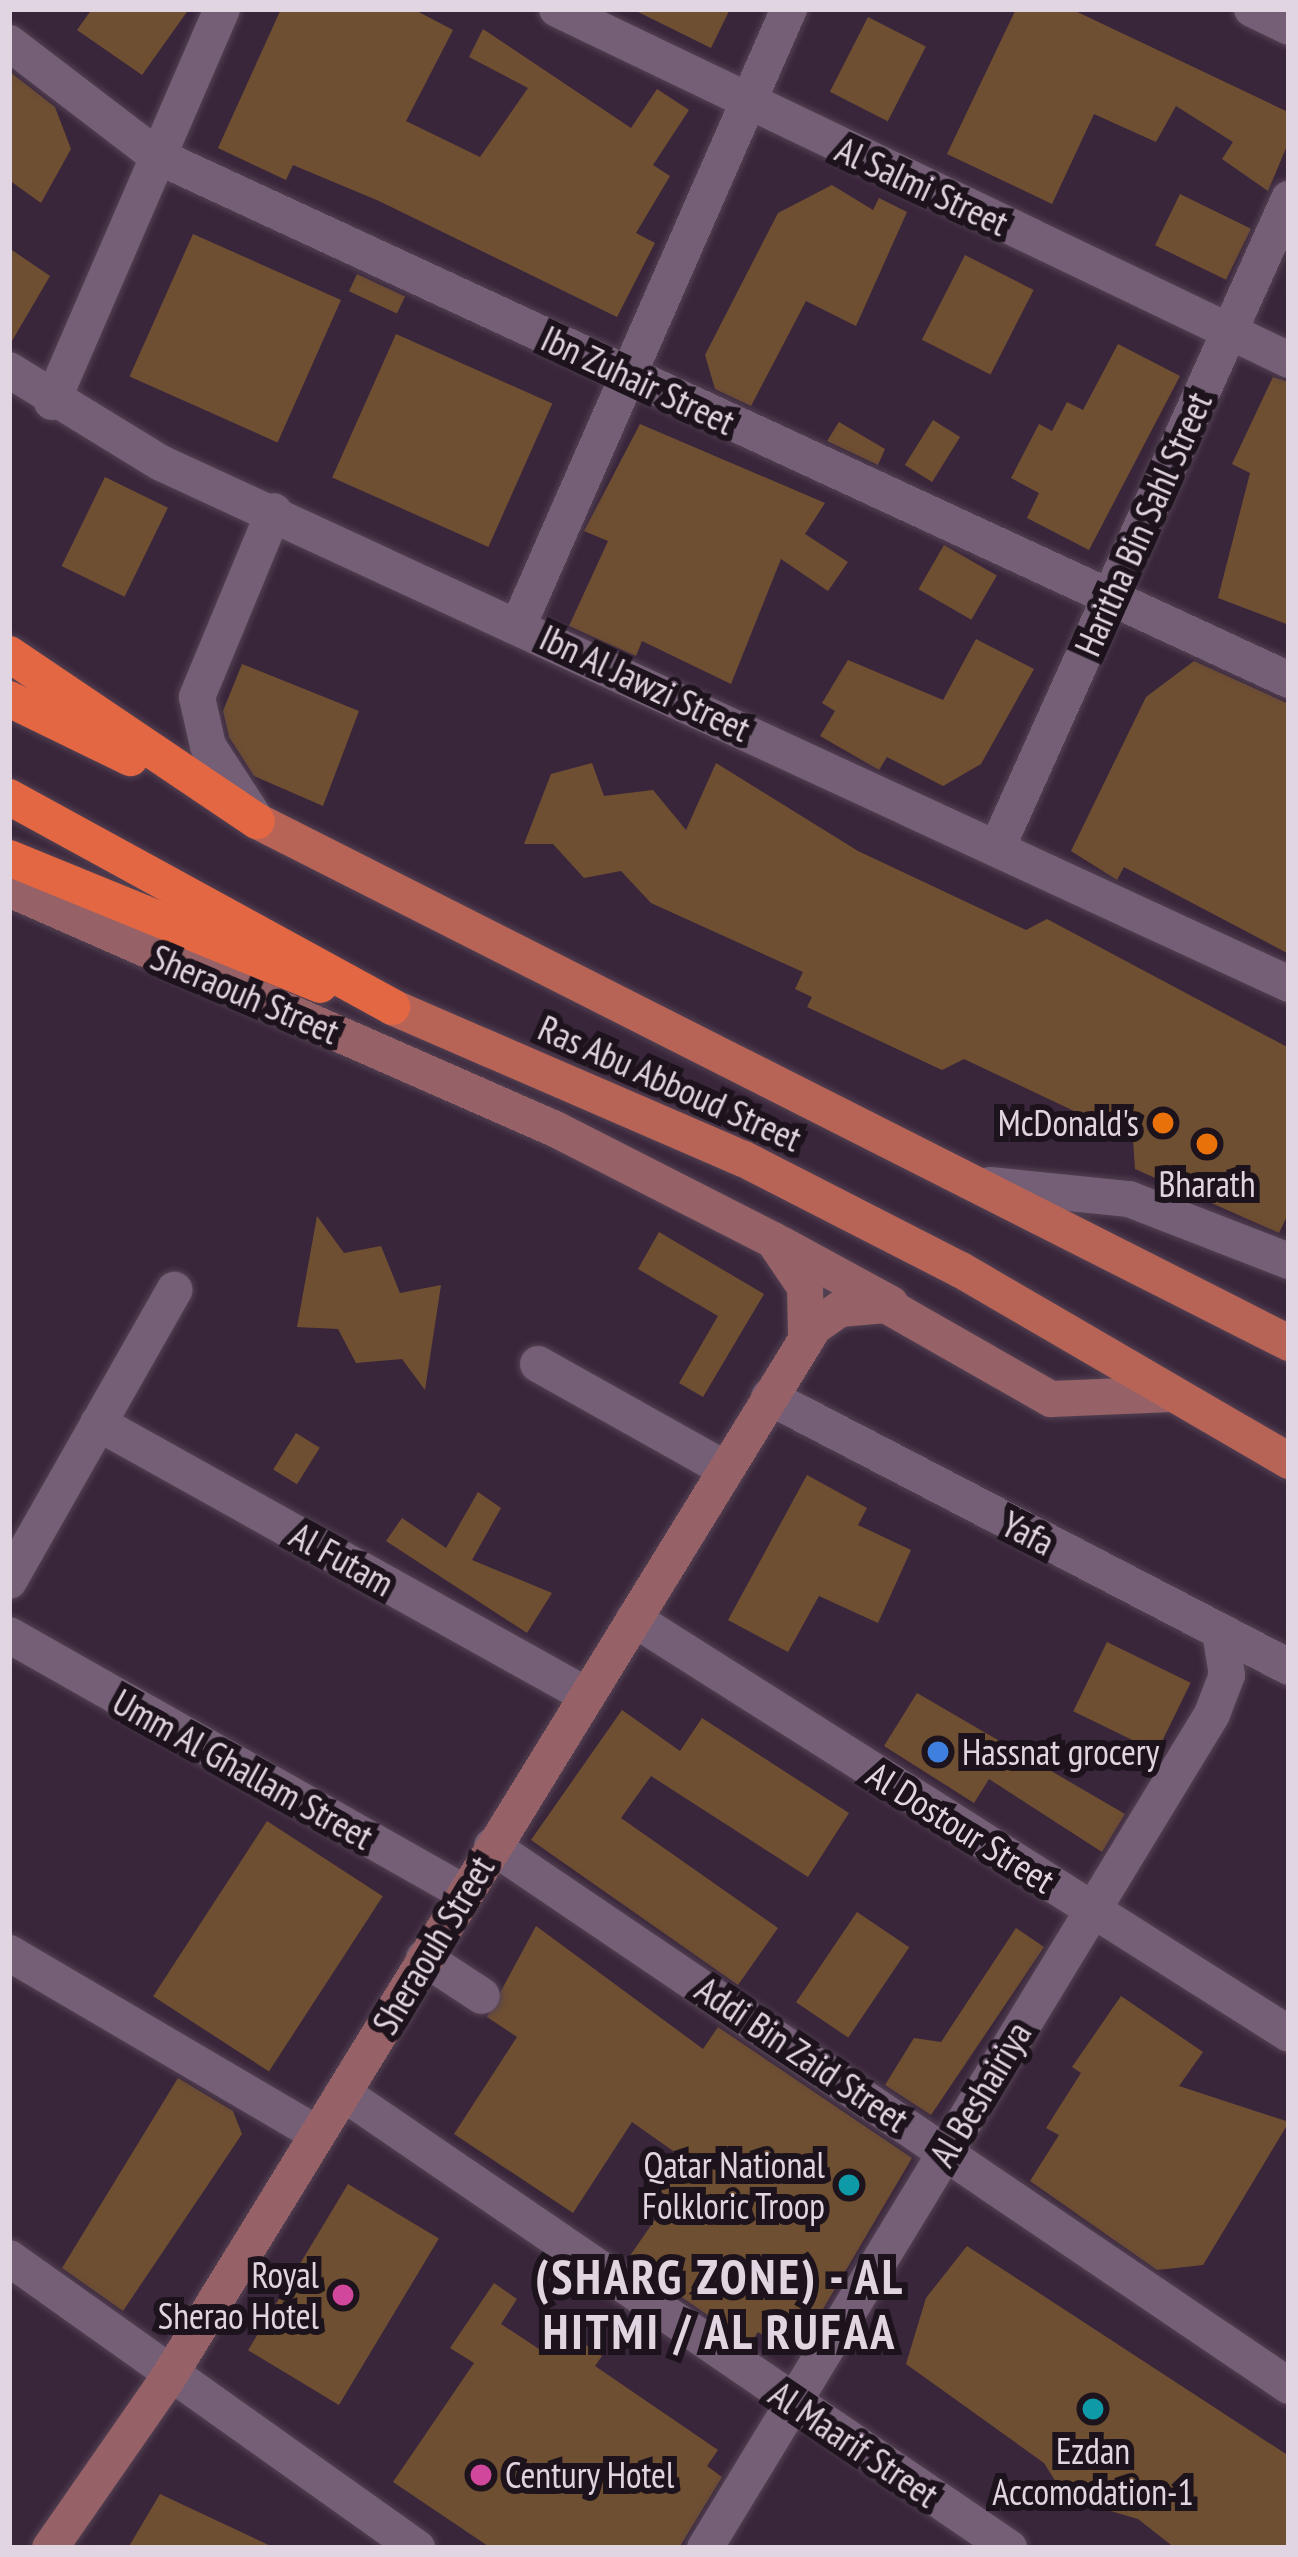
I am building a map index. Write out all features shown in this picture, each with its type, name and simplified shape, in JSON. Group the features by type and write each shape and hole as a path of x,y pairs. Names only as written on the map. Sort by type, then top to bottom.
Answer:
{"highway":[{"path":"9,654 257,821"},
{"name":"Ras Abu Abboud Street","path":"9,699 257,821"},
{"name":"Ras Abu Abboud Street","path":"9,797 392,1006"},
{"path":"9,858 187,937 392,1006"}],"main road":[{"name":"Ras Abu Abboud Street","path":"257,821 990,1185 1289,1343"},
{"name":"Ras Abu Abboud Street","path":"392,1006 744,1159 1289,1461"}],"street":[{"path":"52,402 222,9"},
{"name":"Al Salmi Street","path":"557,9 1289,360"},
{"path":"519,624 624,374 789,9"},
{"path":"1252,9 1289,27"},
{"name":"Ibn Zuhair Street","path":"9,43 158,156 1289,680"},
{"name":"Haritha Bin Sahl Street","path":"997,848 1289,200"},
{"name":"Ibn Al Jawzi Street","path":"9,370 52,402 274,511 1289,984"},
{"path":"257,821 208,746 197,697 274,511"},
{"name":"Sheraouh Street","path":"9,889 556,1129 772,1240 805,1287 806,1335"},
{"name":"Ras Abu Abboud Street","path":"990,1185 1129,1199 1289,1261"},
{"path":"772,1240 1051,1399 1172,1394"},
{"path":"9,1581 174,1290"},
{"name":"Sheraouh Street","path":"50,2548 168,2378 806,1335 854,1305 902,1310"},
{"path":"538,1364 725,1468"},
{"name":"Yafa","path":"769,1397 1289,1667"},
{"name":"Al Futam","path":"98,1423 586,1695"},
{"name":"Al Dostour Street","path":"634,1619 1289,2034"},
{"name":"Al Beshairiya","path":"705,2548 789,2401 1222,1695 1220,1632"},
{"name":"Umm Al Ghallam Street","path":"16,1640 463,1892"},
{"name":"Addi Bin Zaid Street","path":"492,1846 1289,2386"},
{"path":"9,1953 317,2134"},
{"path":"424,1958 482,1996"},
{"name":"Al Maarif Street","path":"344,2093 1009,2548"},
{"path":"9,2258 168,2378 417,2548"}],"building":[{"path":"92,9 189,9 142,75 77,30"},
{"path":"281,9 413,9 453,30 406,121 480,157 528,88 469,57 483,29 631,128 657,89 689,110 653,165 670,176 636,233 655,243 617,317 379,201 293,165 286,180 218,148"},
{"path":"632,9 730,9 711,48"},
{"path":"1016,9 1071,9 1286,111 1289,141 1268,191 1222,159 1233,142 1176,106 1156,142 1094,114 1052,204 947,154"},
{"path":"868,17 926,47 888,121 830,92"},
{"path":"9,71 55,107 71,149 41,203 9,180"},
{"path":"832,185 873,210 879,198 907,212 856,326 806,301 751,406 715,389 705,355 778,213"},
{"path":"1180,194 1251,229 1226,280 1155,245"},
{"path":"193,234 341,300 278,442 130,377"},
{"path":"9,248 50,276 9,346"},
{"path":"965,255 1034,290 990,375 922,340"},
{"path":"357,274 405,296 397,314 349,291"},
{"path":"396,334 552,404 488,547 332,477"},
{"path":"1118,344 1180,376 1089,550 1027,518 1039,493 1011,478 1039,424 1052,431 1067,402 1083,410"},
{"path":"1273,377 1289,382 1289,625 1218,598 1250,473 1232,464"},
{"path":"933,420 960,437 932,482 905,465"},
{"path":"839,422 885,449 878,465 827,441"},
{"path":"640,424 825,503 805,534 848,562 828,591 781,559 731,684 642,641 636,656 569,626 608,541 584,531"},
{"path":"105,477 168,508 125,597 62,566"},
{"path":"944,545 997,576 971,620 918,589"},
{"path":"976,639 1034,669 981,764 943,786 887,757 879,770 820,736 835,711 822,703 848,660 943,700"},
{"path":"1194,661 1289,704 1289,954 1124,867 1117,880 1071,851 1146,697"},
{"path":"242,664 359,711 323,806 254,776 229,737 223,711"},
{"path":"592,763 604,796 653,790 686,830 716,763 858,851 1026,930 1047,919 1289,1048 1289,1212 1279,1233 1135,1169 1133,1139 964,1059 942,1070 807,1007 812,997 795,989 803,972 651,903 621,871 584,878 553,844 524,844 551,774"},
{"path":"317,1216 344,1253 381,1246 400,1293 441,1285 425,1390 402,1359 356,1363 338,1329 297,1327"},
{"path":"659,1232 764,1294 703,1397 679,1383 718,1316 638,1269"},
{"path":"296,1433 320,1448 297,1484 273,1469"},
{"path":"807,1475 867,1508 858,1525 911,1550 878,1623 819,1596 788,1652 728,1620"},
{"path":"478,1492 501,1508 472,1560 552,1593 527,1633 386,1541 402,1518 446,1548"},
{"path":"1107,1642 1191,1683 1157,1752 1073,1711"},
{"path":"917,1693 1125,1814 1102,1852 989,1779 974,1803 884,1746"},
{"path":"622,1710 680,1751 702,1718 849,1813 808,1877 651,1776 621,1818 778,1928 738,1985 531,1840"},
{"path":"267,1821 383,1896 269,2071 153,1996"},
{"path":"857,1912 909,1947 848,2038 796,2002"},
{"path":"536,1926 703,2049 718,2027 912,2158 796,2355 758,2332 750,2344 627,2260 670,2198 653,2186 676,2153 632,2122 573,2213 454,2134 517,2037 487,2017"},
{"path":"1016,1928 1044,1947 931,2115 885,2085 914,2038 941,2042"},
{"path":"1121,1996 1203,2052 1179,2086 1289,2122 1203,2265 1157,2270 1030,2181 1059,2135 1046,2128 1081,2073 1072,2067"},
{"path":"178,2078 233,2111 242,2134 123,2311 62,2268"},
{"name":"Royal Sherao Hotel","path":"348,2184 439,2239 339,2405 248,2350"},
{"name":"Ezdan Accomodation-1","path":"967,2246 1289,2456 1289,2548 1175,2548 1138,2519 1066,2498 1044,2463 906,2364 926,2298"},
{"path":"494,2283 517,2299 501,2324 539,2349 556,2325 602,2356 595,2366 718,2450 707,2466 722,2477 679,2548 491,2548 393,2482 474,2363 450,2348"},
{"path":"160,2494 275,2548 128,2548"}],"place":[{"name":"McDonald's","path":"1163,1123"},
{"name":"Bharath","path":"1207,1144"},
{"name":"Hassnat grocery","path":"938,1752"},
{"name":"Qatar National Folkloric Troop","path":"849,2185"},
{"name":"Royal Sherao Hotel","path":"343,2295"},
{"name":"Ezdan Accomodation-1","path":"1093,2409"},
{"name":"Century Hotel","path":"481,2475"}],"district":[{"name":"(SHARG ZONE) - AL HITMI / AL RUFAA","path":"720,2304"}]}
